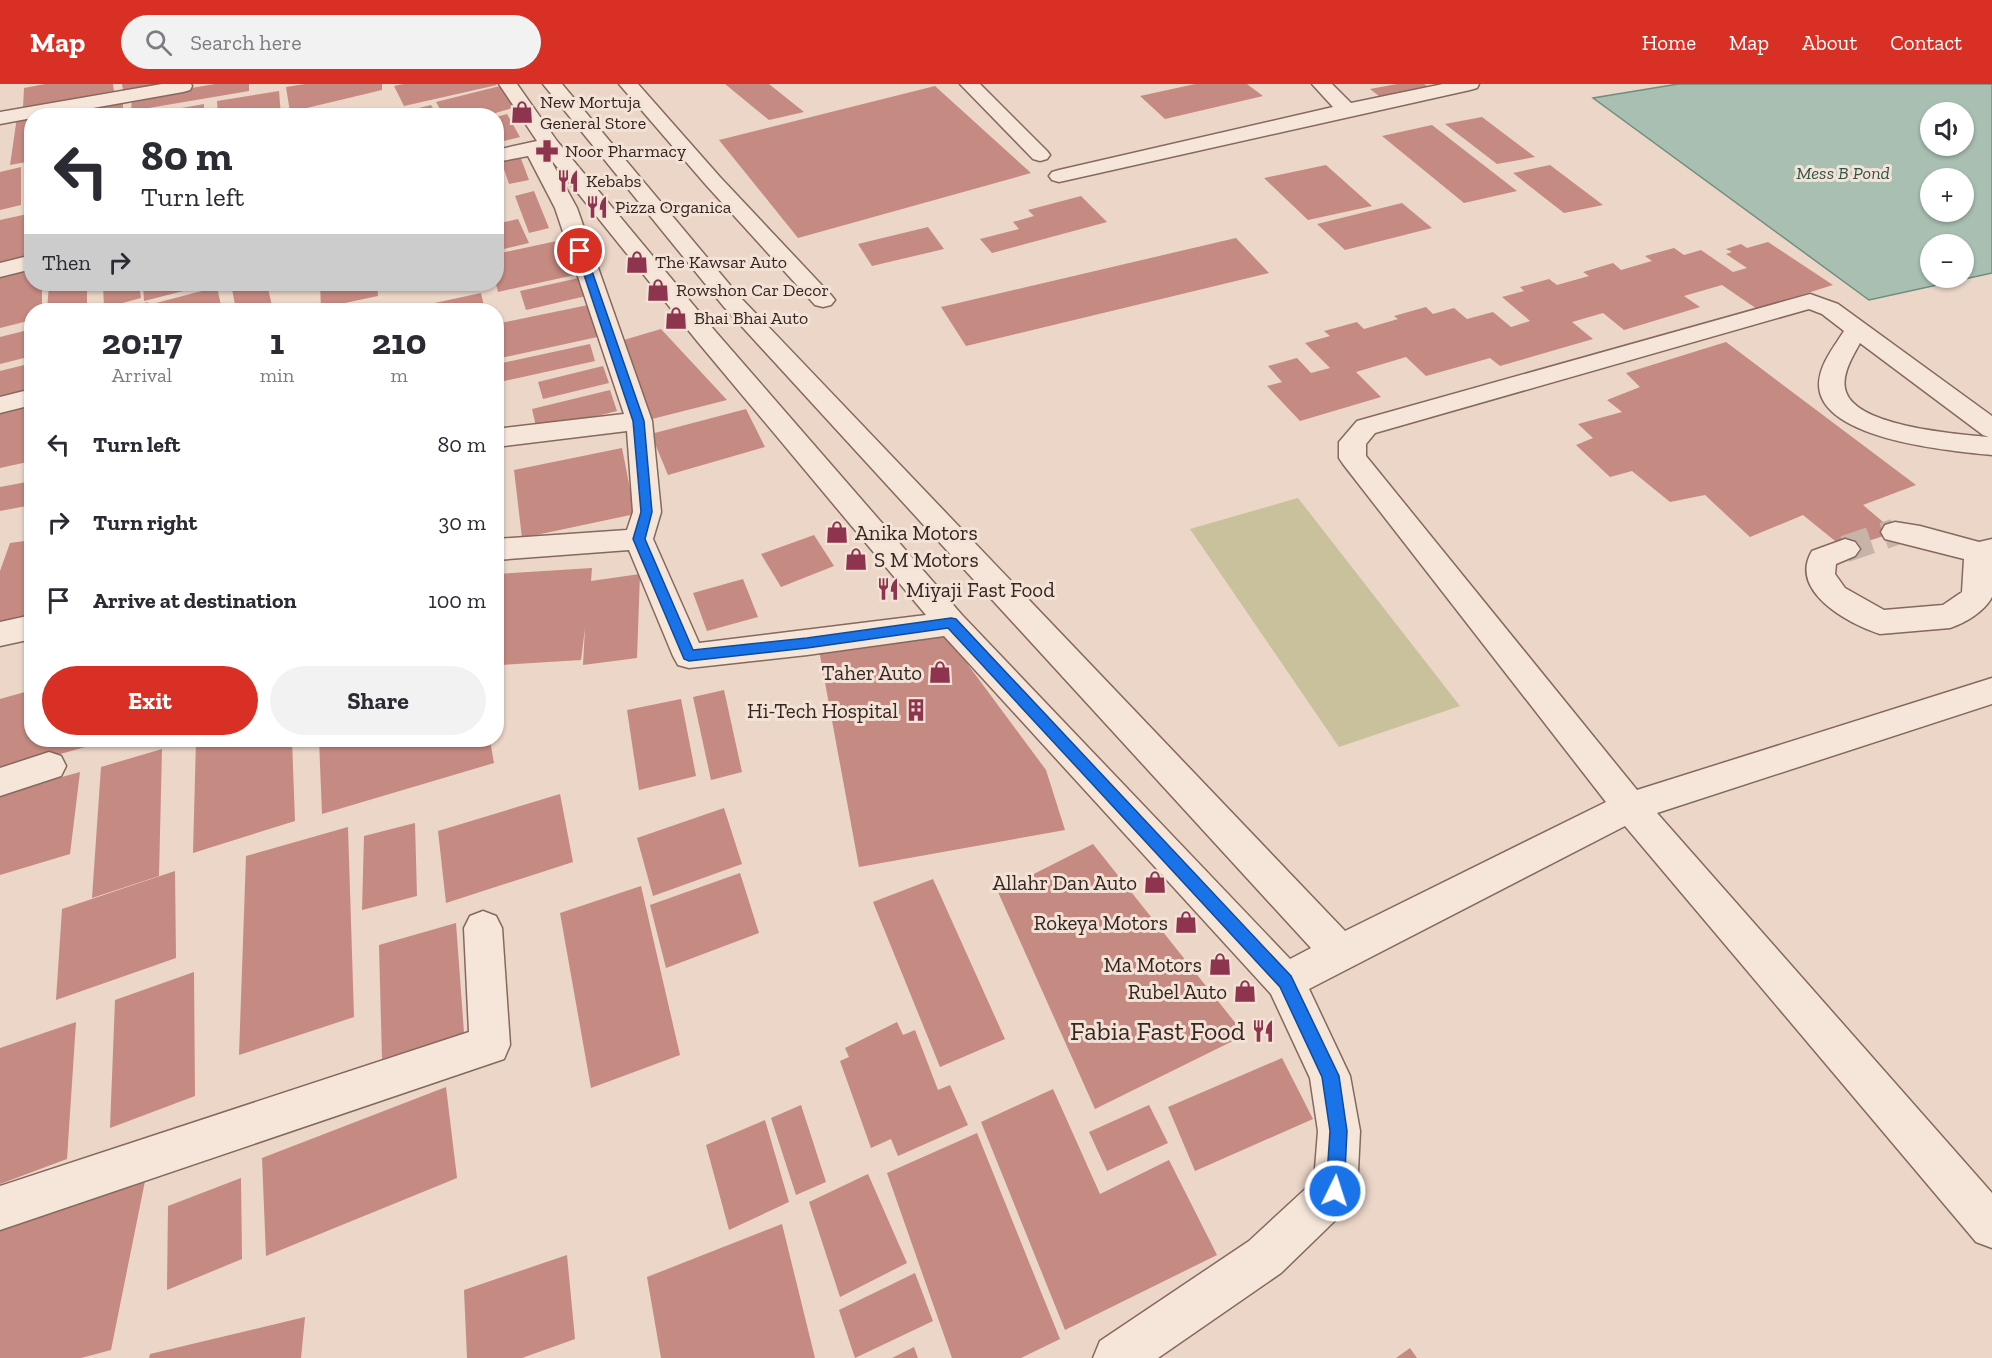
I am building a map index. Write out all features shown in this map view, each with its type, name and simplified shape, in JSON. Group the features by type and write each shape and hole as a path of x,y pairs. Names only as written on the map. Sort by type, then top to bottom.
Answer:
{"street":[{"path":"508,84 542,147 567,208 601,316 639,421 646,512 639,539 689,656 807,643 951,622"},
{"path":"552,84 732,302 1341,954"},
{"path":"628,84 714,182 823,300"},
{"path":"969,84 1040,155"},
{"path":"1321,84 1347,110"},
{"path":"1059,176 1470,84"},
{"path":"57,108 183,86"},
{"path":"0,118 24,114"},
{"path":"504,154 542,147"},
{"path":"542,147 951,622 1285,981 1330,1076 1339,1131 1335,1191 1265,1257 1117,1358"},
{"path":"0,270 24,264"},
{"path":"1992,429 1830,309 1810,301 1366,427 1352,442 1353,458 1630,807 1992,1226"},
{"path":"1857,329 1836,363 1832,390 1848,413 1863,421 1909,435 1992,446"},
{"path":"0,405 24,399"},
{"path":"504,437 639,421"},
{"path":"1845,549 1822,558 1820,575 1834,596 1880,622 1950,616 1977,597 1985,551 1895,532"},
{"path":"504,549 639,539"},
{"path":"0,634 24,629"},
{"path":"1285,981 1630,807 1992,691"},
{"path":"0,782 50,766"},
{"path":"0,1208 490,1045 483,928"}],"shaded area":[{"path":"1298,498 1460,706 1339,747 1190,529"}],"water":[{"name":"Mess B Pond","path":"1678,84 1992,84 1992,273 1974,277 1974,234 1920,234 1920,288 1924,288 1869,300 1593,98"}],"building":[{"path":"45,84 113,84 114,91 23,108 24,88"},
{"path":"122,84 176,84 124,95"},
{"path":"215,84 249,84 249,91 149,108 131,108 132,98"},
{"path":"305,84 382,84 382,90 307,108 289,108 286,87"},
{"path":"403,84 497,85 404,106 394,86"},
{"path":"725,84 769,84 804,112 769,120"},
{"path":"1195,84 1247,84 1263,96 1165,119 1140,96"},
{"path":"1397,84 1424,84 1439,94 1389,104 1370,89"},
{"path":"500,86 516,107 504,110 504,108 439,108 436,102"},
{"path":"935,86 1031,173 798,238 719,140"},
{"path":"279,91 280,108 217,108 217,101"},
{"path":"123,98 123,108 73,108"},
{"path":"204,104 204,108 182,108"},
{"path":"507,114 520,137 504,141 504,115"},
{"path":"24,116 24,162 10,165 17,117"},
{"path":"1482,117 1535,157 1497,164 1445,124"},
{"path":"1432,125 1517,191 1464,203 1382,136"},
{"path":"520,156 529,180 509,184 504,169 504,159"},
{"path":"1326,165 1372,206 1308,220 1264,178"},
{"path":"1550,165 1603,205 1564,213 1513,173"},
{"path":"21,167 21,205 0,210 0,172"},
{"path":"534,191 549,228 529,233 515,196"},
{"path":"1081,196 1107,222 992,253 980,239 1019,229 1013,222 1034,216 1028,210"},
{"path":"1402,203 1432,228 1345,250 1317,224"},
{"path":"24,215 24,259 0,264 0,220"},
{"path":"518,219 529,243 504,249 504,222"},
{"path":"928,227 944,249 872,266 858,244"},
{"path":"1236,238 1269,273 966,346 941,307"},
{"path":"566,239 579,274 504,291 504,252"},
{"path":"1768,242 1833,285 1757,309 1722,285 1684,296 1700,307 1624,330 1603,313 1572,322 1593,339 1500,366 1490,358 1426,376 1406,357 1356,372 1381,397 1300,421 1267,386 1282,382 1268,366 1297,358 1311,373 1330,368 1305,343 1330,336 1324,331 1357,322 1364,329 1398,319 1394,316 1426,307 1433,314 1454,308 1467,319 1493,312 1511,327 1530,321 1502,297 1524,291 1520,287 1549,279 1557,285 1589,276 1583,272 1613,263 1621,270 1652,261 1645,256 1674,248 1684,255 1701,250 1733,272 1747,268 1726,254 1732,252 1726,249 1741,244 1747,248"},
{"path":"24,272 24,291 42,291 42,303 24,303 24,322 0,328 0,278"},
{"path":"579,278 586,296 526,310 520,291"},
{"path":"48,291 87,291 87,303 48,303"},
{"path":"103,291 140,291 141,298 122,303 104,303"},
{"path":"143,291 183,291 144,301"},
{"path":"202,291 218,291 220,303 156,303"},
{"path":"232,291 269,291 271,303 235,303"},
{"path":"320,291 378,291 378,296 345,303 321,303"},
{"path":"481,293 483,303 435,303"},
{"path":"593,304 602,336 504,357 504,322"},
{"path":"661,329 727,400 652,419 617,342"},
{"path":"24,331 24,358 0,364 0,337"},
{"path":"1726,342 1916,485 1863,505 1895,532 1845,549 1803,515 1750,537 1705,495 1670,502 1632,471 1610,477 1576,445 1593,438 1578,424 1622,412 1607,400 1640,387 1626,373"},
{"path":"590,344 595,361 504,381 504,362"},
{"path":"24,365 24,393 0,400 0,371"},
{"path":"603,366 609,383 543,399 538,382"},
{"path":"610,390 617,411 537,431 532,409"},
{"path":"24,405 24,463 0,468 0,412"},
{"path":"746,409 765,447 668,475 651,434"},
{"path":"622,448 635,514 522,538 514,470"},
{"path":"24,482 24,506 0,511 0,487"},
{"path":"814,535 834,566 781,587 761,554"},
{"path":"24,541 24,622 0,626 0,571 10,543"},
{"path":"592,568 591,581 640,574 637,658 583,665 585,628 581,660 504,665 504,574"},
{"path":"743,579 758,617 707,631 693,593"},
{"name":"Hi-Tech Hospital","path":"943,631 1046,770 1065,830 859,867 819,650"},
{"path":"724,690 742,772 711,780 693,697"},
{"path":"24,692 24,747 85,747 0,771 0,699"},
{"path":"681,699 696,776 639,790 627,710"},
{"path":"196,747 292,747 295,821 193,853"},
{"path":"319,747 491,747 494,763 322,814"},
{"path":"162,749 159,876 92,898 101,767"},
{"path":"80,772 70,854 0,875 0,794"},
{"path":"560,794 573,862 446,903 438,831"},
{"path":"724,808 742,864 653,896 637,838"},
{"path":"415,823 417,896 362,910 364,836"},
{"path":"348,827 354,1017 239,1055 246,856"},
{"path":"1093,844 1245,1035 1095,1109 998,892"},
{"path":"175,871 176,958 56,1000 62,909"},
{"path":"740,873 759,933 666,968 650,905"},
{"path":"933,879 1005,1039 940,1067 873,902"},
{"path":"641,886 680,1055 591,1088 560,913"},
{"path":"456,923 464,1033 382,1059 379,945"},
{"path":"194,972 195,1096 110,1128 115,1000"},
{"path":"76,1022 67,1159 0,1184 0,1048"},
{"path":"897,1022 903,1035 915,1030 938,1090 950,1085 968,1125 898,1156 891,1139 871,1148 840,1061 849,1057 845,1048"},
{"path":"1282,1058 1313,1119 1195,1171 1168,1107"},
{"path":"446,1087 457,1178 266,1256 262,1158"},
{"path":"1053,1089 1100,1194 1169,1160 1217,1255 1065,1330 981,1122"},
{"path":"801,1105 826,1182 796,1195 771,1118"},
{"path":"1149,1105 1168,1143 1107,1171 1089,1132"},
{"path":"765,1120 789,1202 729,1230 706,1145"},
{"path":"977,1133 1060,1339 1021,1358 952,1358 887,1173"},
{"path":"868,1174 907,1263 840,1297 809,1202"},
{"path":"241,1178 242,1259 167,1290 168,1206"},
{"path":"145,1181 111,1350 81,1358 0,1358 0,1216"},
{"path":"782,1224 815,1358 661,1358 647,1277"},
{"path":"567,1255 575,1339 522,1358 467,1358 464,1290"},
{"path":"915,1273 933,1321 855,1358 839,1310"},
{"path":"305,1317 301,1358 149,1358 150,1354"},
{"path":"914,1347 918,1358 892,1358"},
{"path":"1410,1348 1417,1358 1396,1358"}],"tunnel":[{"path":"1845,549 1895,532"}],"place":[{"name":"New Mortuja General Store","path":"522,112"},
{"name":"Noor Pharmacy","path":"547,151"},
{"name":"Kebabs","path":"568,181"},
{"name":"Pizza Organica","path":"597,207"},
{"name":"The Kawsar Auto","path":"637,262"},
{"name":"Rowshon Car Decor","path":"658,290"},
{"name":"Bhai Bhai Auto","path":"676,318"},
{"name":"Anika Motors","path":"837,532"},
{"name":"S M Motors","path":"856,559"},
{"name":"Miyaji Fast Food","path":"888,589"},
{"name":"Taher Auto","path":"940,672"},
{"name":"Hi-Tech Hospital","path":"916,710"},
{"name":"Allahr Dan Auto","path":"1155,882"},
{"name":"Rokeya Motors","path":"1186,922"},
{"name":"Ma Motors","path":"1220,964"},
{"name":"Rubel Auto","path":"1245,991"},
{"name":"Fabia Fast Food","path":"1263,1031"}],"route":[{"path":"580,251 639,421 646,512 639,539 689,656 807,643 951,622 1285,981 1330,1076 1339,1131 1335,1191"}]}
